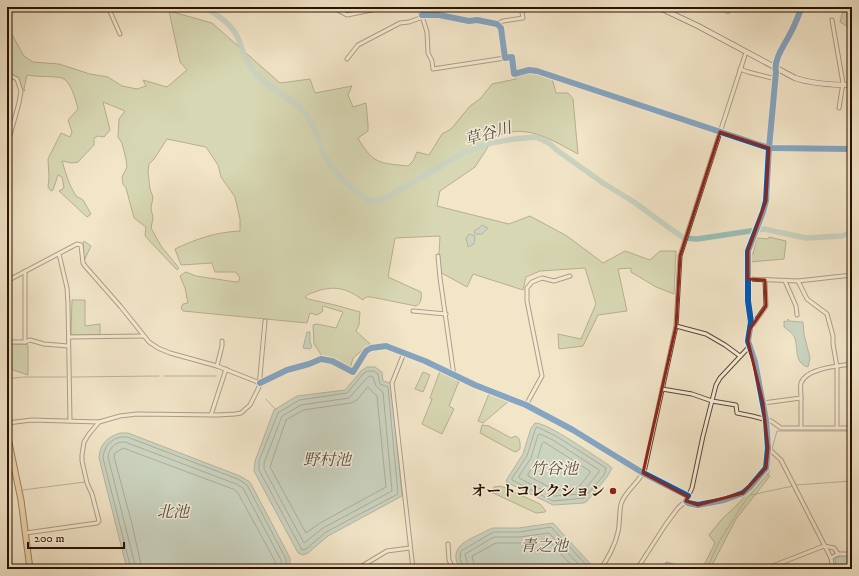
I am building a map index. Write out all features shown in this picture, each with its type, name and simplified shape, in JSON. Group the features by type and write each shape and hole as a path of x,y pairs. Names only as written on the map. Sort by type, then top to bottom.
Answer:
{"main road":[{"path":"658,7 698,26 795,78 807,82 842,86 852,85"},
{"path":"7,433 21,500 30,569"}],"street":[{"path":"108,7 120,34"},
{"path":"332,7 347,15 387,7"},
{"path":"419,7 427,32 428,53 432,61 433,69 512,57 514,74 529,70 537,71 769,148 852,149"},
{"path":"440,7 440,15"},
{"path":"497,24 503,21 522,18 521,7"},
{"path":"686,500 688,503 698,505 724,500 743,493 766,468 768,448 766,420 755,362 748,341 750,329 748,301 748,251 766,201 769,148 776,80 775,68 782,46 790,34 802,7"},
{"path":"347,59 358,45 400,23 409,22 422,16 440,15 469,21 477,20 497,24 501,28 505,58"},
{"path":"832,20 843,83 839,108"},
{"path":"601,569 612,550 618,532 621,505 624,498 643,473 676,326 679,265 684,242 746,52"},
{"path":"740,69 776,80"},
{"path":"7,74 17,79 21,92 7,146"},
{"path":"7,281 77,244 81,245 83,263 85,266 121,307 143,336 158,348 226,369 260,383 286,370 309,364 320,359 332,361 352,372 366,351 371,348 386,346 425,361 454,376 526,405 573,430 643,473 683,495 688,496"},
{"path":"59,254 67,288 70,421"},
{"path":"438,256 454,376"},
{"path":"25,271 25,342"},
{"path":"748,279 798,281 852,275"},
{"path":"526,405 542,376 527,301 527,288 532,282 542,278 554,281 570,276"},
{"path":"750,329 766,306 765,280"},
{"path":"785,281 796,306 797,315"},
{"path":"798,281 807,299 827,314 833,336 837,367 837,428"},
{"path":"413,311 446,314"},
{"path":"7,423 32,420 99,422 125,415 211,415 241,413 250,405 260,383 266,321"},
{"path":"676,326 706,334 726,345 740,356"},
{"path":"69,336 143,336"},
{"path":"7,342 25,342 30,340 44,344 68,346"},
{"path":"217,366 222,341"},
{"path":"637,569 666,524 686,500 692,488 716,385 749,347"},
{"path":"404,353 392,383 413,569"},
{"path":"801,428 801,383 808,374 816,370 852,364"},
{"path":"211,415 226,369"},
{"path":"662,388 692,394 712,401 736,405 737,413 771,421 781,428 852,428"},
{"path":"763,403 801,398"},
{"path":"26,533 96,523 99,521 82,461 84,442 88,434 99,422"},
{"path":"768,448 781,460 831,558 833,569"},
{"path":"448,544 449,560 453,569"},
{"path":"765,569 824,546 834,548 838,554"},
{"path":"357,569 387,551 410,548"},
{"path":"831,558 838,554 852,554"}],"highlighted area":[{"path":"720,132 769,148 766,201 748,251 748,279 765,280 766,306 750,329 748,341 763,403 768,448 766,468 743,493 698,505 686,501 688,497 643,473 676,326 680,256"}],"green space":[{"path":"717,7 737,7 728,14"},
{"path":"844,7 852,7 852,29 840,22"},
{"path":"169,11 212,23 280,83 310,79 315,93 352,86 348,95 353,107 366,103 368,131 358,138 368,153 383,163 408,166 413,161 417,152 429,155 442,134 451,129 470,106 480,99 492,84 516,79 516,74 532,71 552,78 556,93 568,93 573,99 578,154 546,137 528,132 510,132 495,136 475,167 440,191 437,206 509,224 530,216 567,236 603,263 625,251 650,260 660,251 676,251 674,294 656,287 631,272 631,268 618,269 627,311 598,315 583,346 559,349 558,334 581,339 596,304 585,268 540,271 526,277 523,290 473,274 467,287 438,271 440,236 395,238 388,277 421,292 421,300 416,306 371,297 366,297 363,300 352,293 336,288 317,291 305,297 360,312 359,325 356,331 370,344 353,358 350,369 332,359 322,356 314,344 313,325 317,324 336,328 343,312 323,306 323,311 317,315 310,313 307,323 183,311 181,308 183,304 188,303 185,288 180,276 186,272 196,276 236,282 238,282 240,278 236,272 215,272 212,263 181,265 175,249 206,237 240,231 240,219 235,197 221,177 218,165 206,147 167,139 149,164 148,171 150,189 153,197 151,208 153,218 151,228 161,246 179,268 177,270 145,236 146,227 134,218 126,188 123,184 122,177 127,167 122,143 118,137 119,119 125,111 103,102 110,130 104,137 98,136 94,138 94,145 78,162 72,163 62,161 71,187 76,196 83,200 91,214 87,217 59,191 64,188 62,177 58,175 53,190 51,191 48,187 48,159 61,133 70,137 72,132 68,120 78,109 68,83 62,78 27,75 24,89 25,91 22,90 18,79 7,73 7,23 12,28 10,31 24,56 33,62 59,64 90,74 108,77 122,86 137,89 146,86 143,80 167,87 187,70 180,62"},
{"path":"769,237 786,241 784,259 750,262 749,254 753,254 757,238 768,239"},
{"path":"84,241 91,246 84,261 83,245"},
{"path":"72,300 85,300 85,326 100,324 100,335 71,334"},
{"path":"7,344 27,344 28,375 7,368"},
{"path":"440,371 459,381 449,406 454,409 442,434 422,424 432,399 430,398"},
{"path":"423,372 430,375 423,392 415,389"},
{"path":"490,391 510,400 483,423 478,421"},
{"path":"482,425 489,426 511,438 516,436 518,437 520,449 516,452 513,451 480,433"},
{"path":"766,472 770,476 736,519 710,569 702,569 715,543 709,535"},
{"path":"501,486 540,504 546,511 536,513 491,492 494,487"}],"water":[{"path":"482,225 488,228 482,234 475,234 474,231"},
{"path":"469,234 475,236 474,244 468,247 466,238"},
{"path":"788,319 789,321 803,322 804,334 810,358 808,367 800,362 794,336 784,327 784,321 787,322"},
{"path":"307,332 310,332 310,342 312,347 310,349 303,348"},
{"name":"野村池","path":"367,367 375,367 382,372 383,381 391,383 402,496 328,536 308,553 303,555 298,553 254,471 255,461 274,410 297,396 345,390 361,371"},
{"name":"竹谷池","path":"535,423 550,428 612,468 607,477 584,503 553,505 506,482 523,454 531,428"},
{"name":"北池","path":"120,433 128,433 240,476 250,482 290,558 290,569 127,569 99,458 101,449 105,442 111,437"},
{"name":"青之池","path":"553,523 595,569 460,569 456,561 456,554 462,544 493,528 519,528"},
{"path":"842,555 852,555 852,569 836,569 835,558"},
{"path":"667,562 690,569 663,569"}],"waterway":[{"name":"草谷川","path":"206,7 227,23 234,31 252,70 262,80 291,100 304,112 312,124 324,153 334,170 345,182 369,201 372,202 384,199 463,153 491,143 536,137 549,143 603,183 634,202 684,238 697,239 764,229 806,238 842,236 852,232"},
{"path":"72,377 159,376"},
{"path":"164,376 216,376"},
{"path":"7,379 23,377 66,377"},
{"path":"7,384 12,387 9,391"},
{"path":"266,399 276,410"},
{"path":"772,449 777,431 852,431"},
{"path":"708,569 719,542 732,521 745,501 769,473 771,453"},
{"path":"796,485 852,481"},
{"path":"23,490 85,482"},
{"path":"751,495 793,486"}],"cycle path":[{"path":"686,501 688,503 698,505 724,500 743,493 766,468 768,448 766,420 755,362 748,341 751,322 748,301 748,251 766,201 776,62 792,31 802,7"},
{"path":"422,15 439,15 469,21 477,20 497,24 501,28 505,58 512,57 514,74 529,70 537,71 769,148 852,149"},
{"path":"260,383 287,370 321,359 332,361 353,372 366,351 371,348 386,346 425,361 475,385 526,405 573,430 643,473 688,496"}],"place":[{"name":"オートコレクション","path":"613,491"}]}
